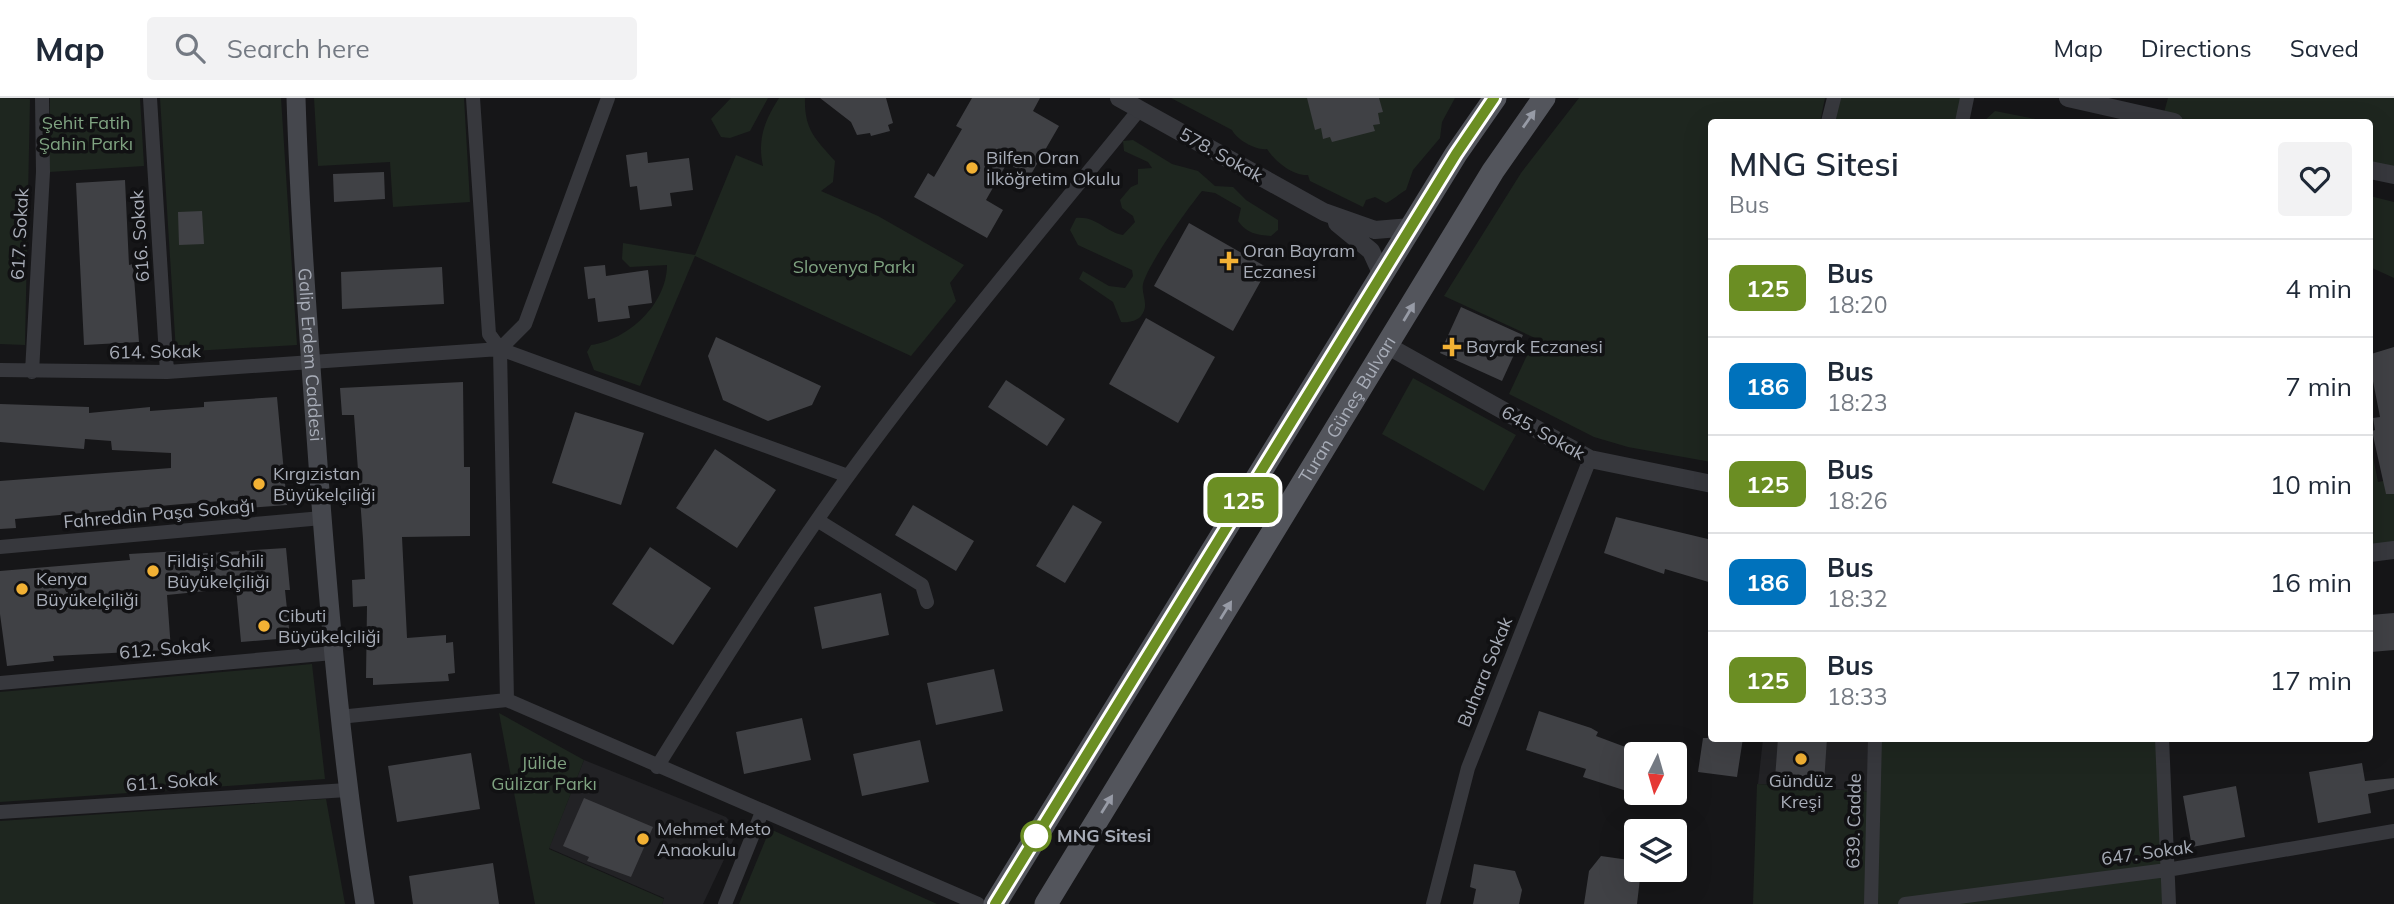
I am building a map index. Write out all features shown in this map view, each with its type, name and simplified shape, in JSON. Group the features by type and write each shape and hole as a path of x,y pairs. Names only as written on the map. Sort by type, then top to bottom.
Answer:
{"main road":[{"name":"Galip Erdem Caddesi","path":"296,98 310,363 332,653 346,790 365,904"},
{"path":"995,904 1411,227 1494,98"},
{"name":"Turan Güneş Bulvarı","path":"1046,904 1493,171 1544,98"}],"street":[{"name":"617. Sokak","path":"32,372 43,172 42,98"},
{"name":"616. Sokak","path":"150,98 167,372"},
{"path":"472,98 489,334 500,349 848,476"},
{"path":"507,700 500,349 526,324 608,98"},
{"name":"578. Sokak","path":"1119,98 1324,212"},
{"path":"1829,119 1834,98"},
{"path":"1963,119 1967,98"},
{"path":"2068,98 2161,119"},
{"path":"657,767 756,607 848,476 947,346 1139,110"},
{"path":"2373,171 2394,175"},
{"path":"1324,212 1375,230 1411,227"},
{"path":"1324,212 1371,251 1382,275"},
{"name":"645. Sokak","path":"1388,346 1590,460 1708,483"},
{"name":"614. Sokak","path":"0,370 167,372 500,349"},
{"name":"Buhara Sokak","path":"1433,904 1468,768 1590,460"},
{"name":"Fahreddin Paşa Sokağı","path":"0,547 322,518"},
{"path":"817,520 922,585 927,602"},
{"path":"2373,553 2394,550"},
{"name":"612. Sokak","path":"0,683 332,653"},
{"path":"340,717 507,700 978,904"},
{"name":"639. Cadde","path":"1871,904 1875,742"},
{"path":"2162,742 2169,904"},
{"name":"611. Sokak","path":"0,812 346,790"},
{"path":"725,904 762,812"},
{"name":"647. Sokak","path":"1905,904 2167,870 2394,831"}],"shaded area":[{"path":"1763,742 1875,742 1874,792 1758,784"},
{"name":"Mehmet Meto Anaokulu","path":"584,760 726,817 738,830 703,904 662,904 664,898 549,848"}],"green space":[{"path":"0,98 30,99 25,345 0,344"},
{"name":"Şehit Fatih Şahin Parkı","path":"50,98 140,98 144,166 49,172"},
{"path":"160,98 281,98 297,345 176,352"},
{"path":"314,98 464,98 470,202 393,207 390,162 318,166"},
{"path":"731,98 768,98 750,131 730,138 721,137 711,119"},
{"name":"Slovenya Parkı","path":"779,98 805,98 806,118 812,133 835,161 833,182 821,191 878,216 964,265 950,283 956,301 911,356 695,256 640,386 594,370 587,352 591,345 618,336 643,318 653,306 665,279 667,265 630,267 622,259 623,243 695,255 736,155 763,166 762,138"},
{"path":"1171,98 1455,98 1442,122 1440,138 1413,170 1406,190 1386,203 1375,197 1366,200 1363,207 1310,181 1308,175 1290,170 1267,149 1248,144 1232,130"},
{"path":"1579,98 1825,98 1821,119 1708,119 1708,461 1628,447 1594,437 1509,394 1535,338 1444,296 1521,173"},
{"path":"1834,98 1967,98 1963,119 1829,119"},
{"path":"2168,98 2394,98 2394,175 2373,169 2373,119 2162,119"},
{"path":"1995,111 2036,119 1986,119"},
{"path":"1133,140 1172,164 1198,171 1215,186 1233,187 1246,200 1278,220 1278,230 1271,236 1248,231 1238,221 1241,208 1215,193 1202,191 1169,236 1146,275 1143,284 1144,312 1137,319 1121,322 1113,302 1079,279 1083,271 1109,286 1125,288 1133,276 1132,270 1078,245 1070,230 1076,218 1083,218 1123,235 1135,222 1133,216 1122,208 1120,200 1131,187 1138,184 1138,169 1152,168 1148,162 1124,151 1123,141"},
{"path":"2373,197 2394,202 2394,278 2373,268"},
{"path":"1413,378 1516,435 1484,491 1382,434"},
{"path":"2373,457 2378,482 2393,479 2394,550 2373,553"},
{"path":"312,664 325,779 0,802 0,692"},
{"name":"Jülide Gülizar Parkı","path":"499,713 584,760 549,849 664,899 662,904 535,904"},
{"path":"1875,742 2162,742 2169,904 1753,904 1757,784 1873,792"},
{"path":"326,799 345,904 0,904 0,821"},
{"path":"770,829 937,904 739,904"}],"building":[{"path":"820,98 886,98 893,123 888,125 890,131 871,136 870,133 857,135 851,122"},
{"name":"Bilfen Oran İlköğretim Okulu","path":"972,98 1040,98 1033,111 1059,126 1030,176 1007,163 986,200 1003,210 987,238 914,197 928,173 934,177 962,129 956,126"},
{"path":"1307,98 1379,98 1383,112 1378,113 1380,124 1373,125 1375,131 1332,142 1330,137 1323,139 1321,128 1315,130"},
{"path":"647,152 648,163 689,158 693,190 670,193 672,206 640,210 637,186 630,187 626,155"},
{"path":"384,172 385,199 334,202 333,174"},
{"path":"125,180 129,265 133,264 139,342 84,345 76,183"},
{"path":"202,211 204,244 179,245 178,212"},
{"path":"1189,223 1268,268 1233,331 1154,286"},
{"path":"605,265 606,276 648,270 652,303 628,306 630,318 598,322 595,298 588,299 584,267"},
{"path":"442,267 444,304 342,309 341,272"},
{"path":"1461,307 1523,335 1502,381 1440,353"},
{"path":"1146,318 1215,357 1178,423 1109,384"},
{"path":"716,337 821,386 812,405 768,421 723,400 708,356"},
{"path":"2394,347 2394,494 2386,494 2373,436 2373,418 2380,417 2373,381 2373,353"},
{"path":"1006,380 1065,419 1047,446 988,407"},
{"path":"463,382 464,467 470,467 470,536 402,537 407,638 446,635 446,643 453,642 455,673 448,674 449,681 373,685 373,678 366,678 367,606 353,607 352,580 365,579 363,539 354,415 342,415 340,388"},
{"path":"277,397 287,505 235,509 234,500 182,504 15,519 16,528 0,529 0,481 171,468 171,453 112,450 111,441 85,439 84,449 0,442 0,404 89,407 89,413 150,407 150,411 204,407 204,402"},
{"path":"575,412 644,433 621,505 552,483"},
{"path":"715,449 776,490 737,548 676,508"},
{"path":"913,505 974,541 956,571 895,535"},
{"path":"1073,505 1102,522 1065,583 1036,566"},
{"path":"1616,517 1708,539 1708,582 1665,569 1664,574 1604,553"},
{"path":"650,547 711,588 673,645 612,604"},
{"path":"286,548 290,590 285,590 290,638 241,642 236,588 167,595 171,650 53,656 54,661 7,666 0,614 0,571 130,560 129,554 180,551 180,555"},
{"path":"881,593 889,635 822,649 814,607"},
{"path":"2394,613 2394,650 2373,652 2373,615"},
{"path":"994,669 1003,711 936,725 927,683"},
{"path":"1539,711 1591,728 1598,732 1596,736 1624,746 1624,790 1583,777 1586,769 1526,750"},
{"path":"802,718 811,760 744,774 736,732"},
{"path":"1703,738 1708,738 1708,742 1742,742 1737,777 1698,772"},
{"path":"920,740 929,782 862,796 853,754"},
{"name":"Gündüz Kreşi","path":"1778,742 1827,742 1824,783 1775,779"},
{"path":"471,753 480,809 397,822 388,766"},
{"path":"2362,763 2365,781 2394,778 2394,789 2368,794 2371,813 2318,823 2309,772"},
{"path":"2236,786 2245,837 2192,847 2183,796"},
{"path":"584,798 653,827 631,877 587,861 589,857 563,846"},
{"path":"1601,856 1624,859 1624,882 1640,882 1637,904 1584,904 1589,871"},
{"path":"493,863 499,904 413,904 409,876"},
{"path":"1474,864 1515,871 1522,890 1519,904 1473,904 1476,889 1470,887"}],"bus line":[{"name":"125","path":"995,904 1456,154 1494,98"}],"place":[{"name":"Bilfen Oran İlköğretim Okulu","path":"972,168"},
{"name":"Oran Bayram Eczanesi","path":"1229,261"},
{"name":"Bayrak Eczanesi","path":"1452,347"},
{"name":"Kırgızistan Büyükelçiliği","path":"259,484"},
{"name":"Fildişi Sahili Büyükelçiliği","path":"153,571"},
{"name":"Kenya Büyükelçiliği","path":"22,589"},
{"name":"Cibuti Büyükelçiliği","path":"264,626"},
{"name":"Gündüz Kreşi","path":"1801,759"},
{"name":"MNG Sitesi","path":"1036,836"},
{"name":"Mehmet Meto Anaokulu","path":"643,839"}]}
